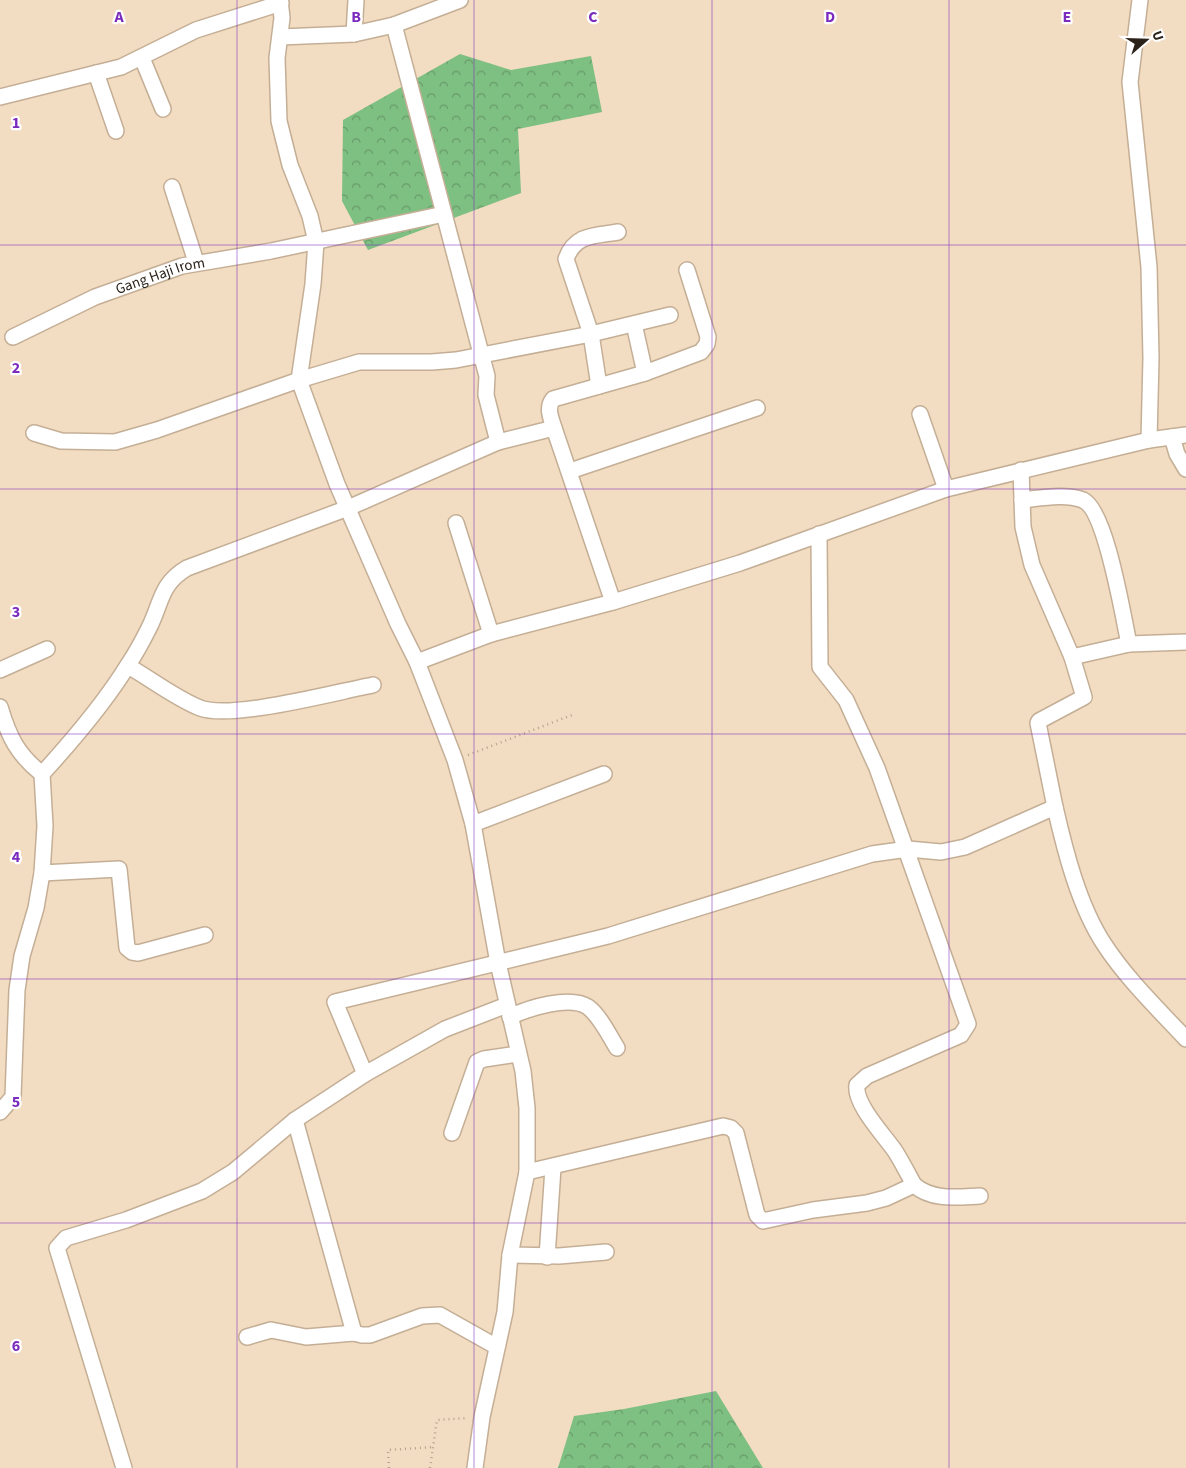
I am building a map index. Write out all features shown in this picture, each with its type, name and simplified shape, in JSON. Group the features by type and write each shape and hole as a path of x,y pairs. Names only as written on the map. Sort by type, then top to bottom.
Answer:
{"street":[{"path":"354,34 356,0"},
{"path":"280,37 354,34 394,25 460,0"},
{"path":"1140,0 1130,82 1149,267 1152,358 1149,440"},
{"path":"0,97 121,67 196,30 281,1 280,37 277,58 279,121 287,156 310,216 316,242 314,284 299,380 348,508 398,624 417,662 455,760 473,824 527,1108 526,1172 510,1255 505,1312 482,1417 475,1468"},
{"path":"394,25 487,376 486,395 498,442"},
{"path":"142,58 163,109"},
{"path":"96,72 116,131"},
{"path":"172,187 196,262"},
{"name":"Gang Haji Irom","path":"13,337 95,297 196,262 271,251 444,214"},
{"path":"599,386 592,334 566,259 570,247 581,239 618,232"},
{"path":"614,602 554,428 549,403 553,399 645,373 701,352 707,344 705,328 687,270"},
{"path":"34,433 61,441 115,442 157,430 299,380 359,362 432,362 456,360 481,353 592,334 670,315"},
{"path":"634,324 645,373"},
{"path":"570,471 757,408"},
{"path":"920,414 946,489"},
{"path":"0,1112 13,1096 17,990 22,956 36,908 42,873 45,826 42,774 71,742 128,666 150,626 165,586 175,575 188,568 348,508 498,442 554,428"},
{"path":"417,662 491,634 614,602 740,563 946,489 1021,470 1149,440 1179,436 1177,454 1186,469"},
{"path":"1021,470 1023,527 1032,565 1072,657 1084,697 1038,723 1055,807 1078,885 1090,916 1104,944 1156,1008 1186,1039"},
{"path":"1022,500 1072,496 1085,501 1093,508 1106,541 1129,644"},
{"path":"456,522 491,634"},
{"path":"818,534 820,668 850,708 877,768 908,849 968,1024 968,1028 962,1035 867,1076 857,1085 858,1096 867,1114 894,1151 914,1185 942,1198 980,1196"},
{"path":"1072,657 1129,644 1186,642"},
{"path":"0,670 47,649"},
{"path":"128,666 189,702 202,708 216,710 284,703 372,685"},
{"path":"0,707 10,739 27,761 42,774"},
{"path":"473,824 604,774"},
{"path":"365,1074 335,1002 608,936 872,854 908,849 941,852 965,847 1055,807"},
{"path":"42,873 119,869 126,948 132,952 138,953 205,935"},
{"path":"124,1468 57,1248 66,1238 126,1220 202,1190 240,1167 295,1120 365,1074 445,1028 509,1011 575,1002 594,1013 617,1048"},
{"path":"452,1132 477,1062 484,1059 518,1054"},
{"path":"295,1120 354,1332"},
{"path":"526,1172 553,1168 723,1126 732,1128 736,1132 757,1216 763,1221 813,1210 868,1203 886,1198 914,1185"},
{"path":"548,1257 553,1168"},
{"path":"510,1255 548,1257 606,1252"},
{"path":"247,1337 271,1330 306,1337 354,1332 362,1336 370,1335 416,1318 440,1315 497,1346"}],"path":[{"path":"455,760 572,716"},
{"path":"430,1468 437,1420 482,1417"},
{"path":"388,1468 388,1450 433,1446"}],"green space":[{"path":"460,54 511,70 591,56 602,112 518,129 521,193 368,250 342,201 343,120"},
{"path":"716,1391 763,1468 558,1468 574,1416 624,1409"}]}
